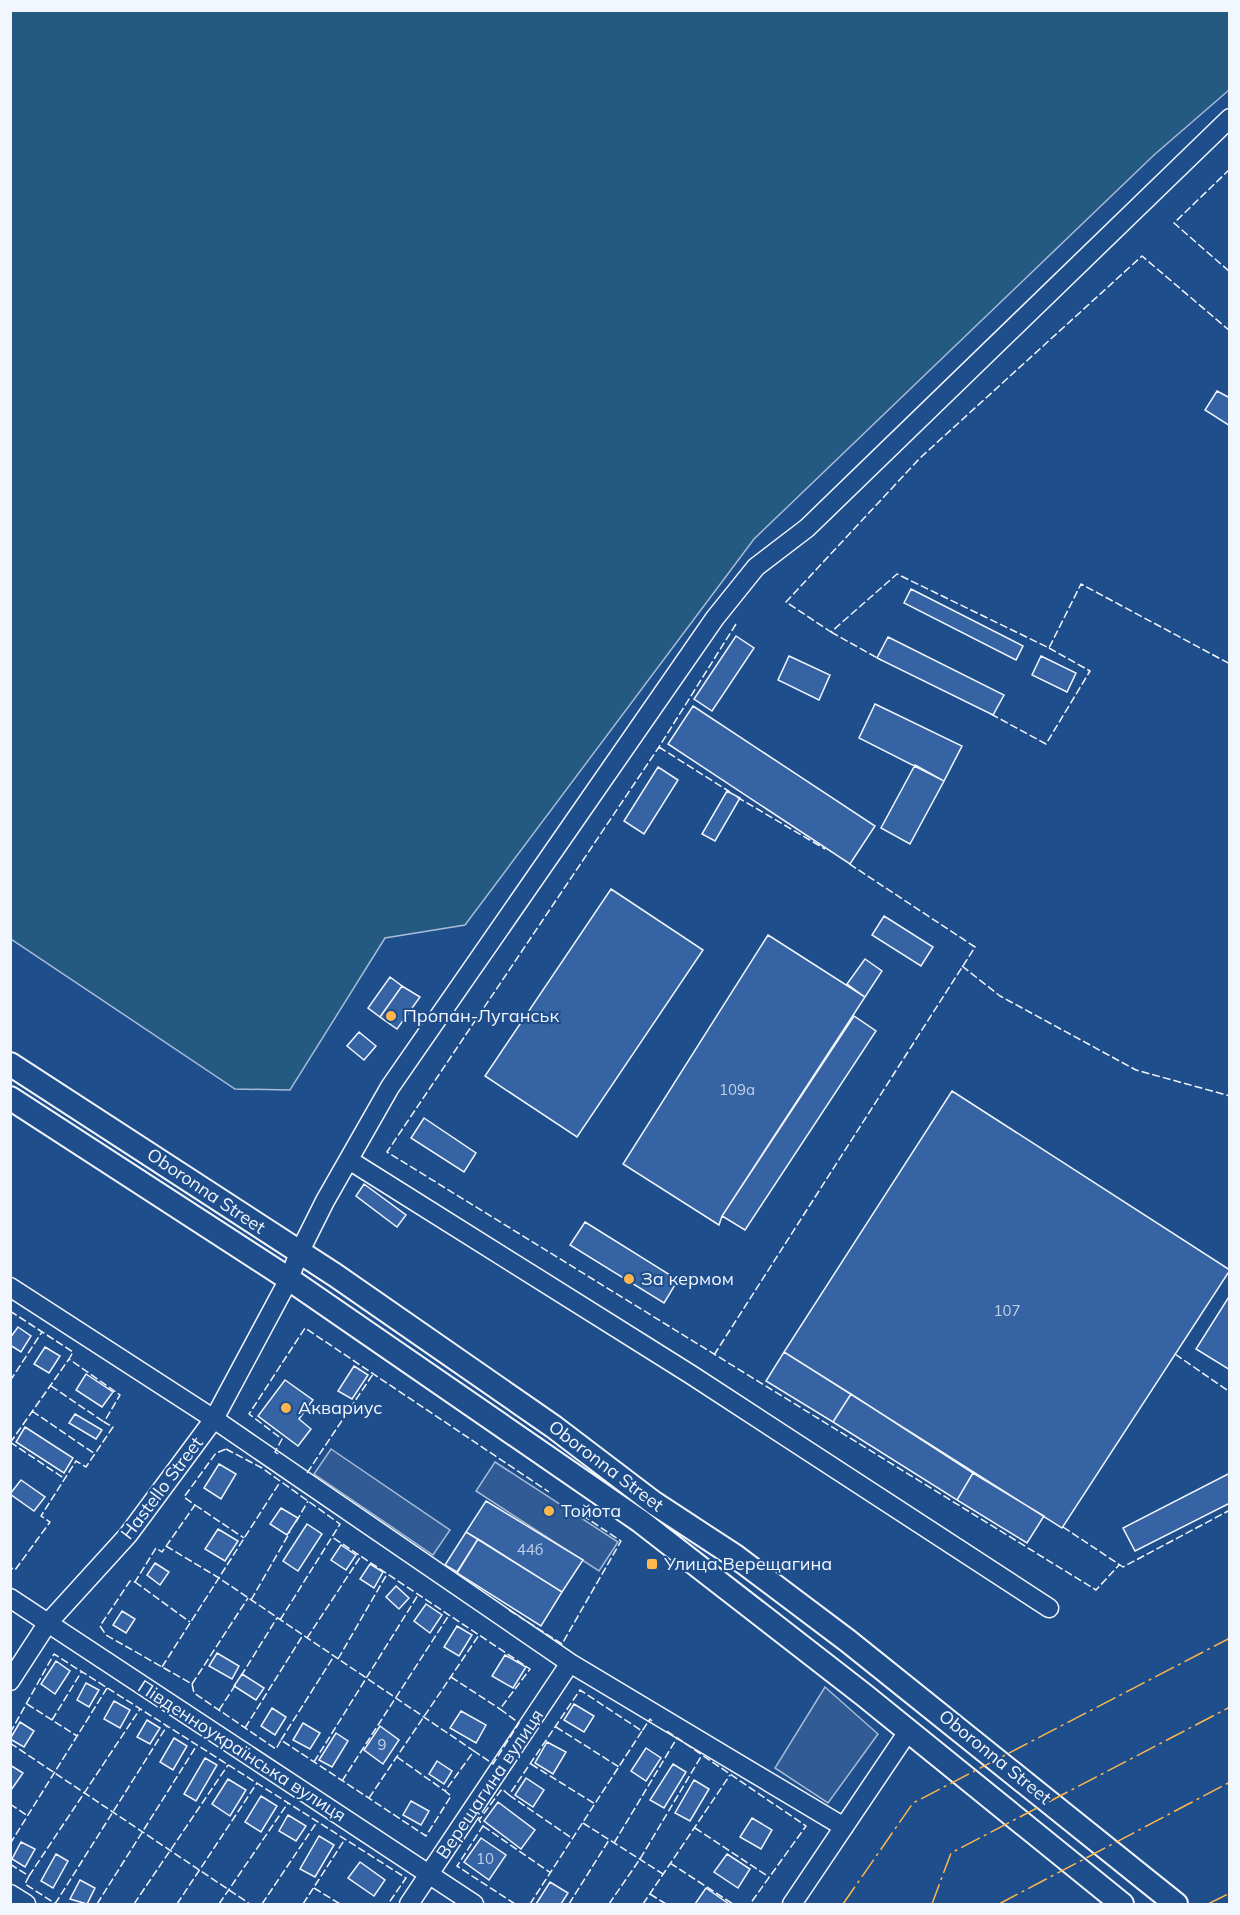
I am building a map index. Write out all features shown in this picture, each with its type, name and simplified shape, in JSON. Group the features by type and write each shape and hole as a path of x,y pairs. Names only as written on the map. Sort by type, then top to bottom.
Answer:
{"main road":[{"name":"Oboronna Street","path":"10,1064 123,1135 299,1253 554,1427 654,1503 735,1556 936,1710 1176,1905"},
{"name":"Oboronna Street","path":"10,1098 290,1279 640,1521 864,1695 907,1733 1122,1905"}],"street":[{"name":"Hastello Street","path":"10,1681 47,1624 128,1535 214,1419 290,1279 299,1253 390,1087 715,618 756,567 807,528 1230,118"},
{"path":"349,1160 690,1374 1049,1608"},
{"path":"10,1287 214,1419 570,1663 844,1827"},
{"name":"Південноукраїнська вулиця","path":"10,1598 430,1873 474,1905"},
{"name":"Верещагина вулиця","path":"409,1905 570,1663"},
{"path":"792,1905 907,1733"},
{"path":"10,1894 26,1905"}],"shaded area":[{"path":"10,11 1229,11 1229,90 1154,155 754,539 465,925 385,938 290,1090 235,1089 11,939"},
{"path":"331,1449 450,1530 433,1555 314,1474"},
{"path":"495,1462 618,1542 599,1571 476,1491"},
{"path":"825,1687 878,1734 828,1803 775,1768"}],"building":[{"path":"1217,391 1230,398 1230,426 1205,410"},
{"path":"911,589 1023,646 1016,660 904,603"},
{"path":"736,636 754,648 712,711 694,699"},
{"path":"888,637 1004,695 993,715 877,658"},
{"path":"789,656 830,675 819,700 778,680"},
{"path":"1041,656 1076,673 1067,692 1032,675"},
{"path":"875,704 962,746 944,781 859,738"},
{"path":"693,706 875,826 850,864 668,744"},
{"path":"915,765 944,781 910,844 881,828"},
{"path":"658,767 678,780 644,834 624,821"},
{"path":"727,791 740,798 715,841 702,834"},
{"path":"611,889 703,950 577,1137 485,1076"},
{"path":"884,916 933,947 921,966 872,935"},
{"path":"768,935 865,997 722,1216 719,1225 623,1164"},
{"path":"865,959 882,971 865,997 847,984"},
{"path":"390,977 402,986 380,1017 368,1008"},
{"path":"402,986 420,997 397,1029 380,1017"},
{"path":"854,1016 876,1031 745,1230 722,1216"},
{"path":"359,1032 376,1046 364,1060 347,1046"},
{"path":"952,1091 1230,1270 1062,1528 784,1352"},
{"path":"424,1118 476,1153 464,1172 411,1138"},
{"path":"364,1184 406,1215 397,1227 356,1196"},
{"path":"585,1222 678,1280 664,1303 570,1245"},
{"path":"1230,1295 1230,1370 1196,1349"},
{"path":"18,1327 31,1336 21,1352 10,1345 10,1338"},
{"path":"45,1347 60,1356 49,1373 34,1364"},
{"path":"784,1352 851,1394 833,1422 766,1381"},
{"path":"354,1366 368,1375 352,1399 338,1391"},
{"path":"86,1374 113,1392 102,1407 76,1390"},
{"name":"Аквариус","path":"285,1380 313,1400 299,1419 311,1429 298,1446 258,1416"},
{"path":"851,1394 973,1473 957,1500 833,1422"},
{"path":"75,1414 102,1430 96,1439 69,1423"},
{"path":"25,1427 73,1458 64,1473 16,1442"},
{"path":"219,1464 236,1474 221,1499 204,1488"},
{"path":"973,1473 1044,1516 1027,1543 957,1500"},
{"path":"1230,1473 1230,1503 1135,1551 1123,1528"},
{"path":"21,1480 45,1497 34,1511 10,1494"},
{"path":"486,1501 583,1560 562,1592 466,1532"},
{"path":"281,1508 298,1518 287,1535 270,1524"},
{"path":"307,1524 322,1534 298,1571 283,1561"},
{"path":"218,1529 238,1541 225,1561 205,1549"},
{"path":"466,1532 478,1539 457,1572 445,1565"},
{"path":"478,1539 562,1592 541,1626 457,1573"},
{"path":"341,1545 356,1555 346,1570 331,1560"},
{"path":"155,1563 169,1572 160,1585 147,1575"},
{"path":"370,1564 383,1572 374,1588 360,1579"},
{"path":"396,1586 409,1598 399,1609 386,1597"},
{"path":"426,1604 442,1615 430,1633 414,1621"},
{"path":"122,1611 135,1619 126,1633 113,1625"},
{"path":"457,1626 472,1635 459,1656 444,1647"},
{"path":"217,1653 239,1666 232,1679 209,1666"},
{"path":"505,1655 526,1667 513,1688 492,1676"},
{"path":"56,1661 70,1671 55,1694 41,1684"},
{"path":"242,1674 264,1688 256,1700 234,1686"},
{"path":"86,1683 99,1690 89,1707 77,1700"},
{"path":"114,1701 130,1710 120,1728 104,1719"},
{"path":"574,1704 594,1716 584,1732 564,1720"},
{"path":"272,1708 286,1717 275,1735 261,1726"},
{"path":"461,1711 486,1725 476,1743 450,1728"},
{"path":"147,1720 160,1728 150,1744 137,1737"},
{"path":"20,1722 34,1731 24,1747 10,1739"},
{"path":"303,1723 320,1733 310,1749 293,1740"},
{"path":"380,1726 399,1740 383,1764 364,1750"},
{"path":"336,1733 348,1741 332,1767 319,1760"},
{"path":"174,1738 187,1746 173,1770 160,1762"},
{"path":"547,1742 566,1752 553,1774 535,1763"},
{"path":"646,1748 661,1758 646,1781 631,1771"},
{"path":"205,1758 217,1765 196,1801 184,1794"},
{"path":"437,1761 452,1771 444,1784 429,1774"},
{"path":"673,1764 686,1772 664,1808 650,1800"},
{"path":"10,1765 23,1773 11,1790 10,1789"},
{"path":"526,1778 544,1790 533,1807 515,1795"},
{"path":"228,1779 246,1790 230,1816 212,1804"},
{"path":"694,1780 709,1789 690,1821 675,1813"},
{"path":"261,1796 277,1806 261,1832 245,1822"},
{"path":"411,1801 429,1811 421,1825 403,1815"},
{"path":"498,1802 535,1830 521,1849 484,1821"},
{"path":"288,1815 306,1826 296,1841 279,1831"},
{"path":"752,1818 772,1830 761,1849 740,1837"},
{"path":"319,1836 334,1845 315,1877 300,1869"},
{"path":"481,1838 506,1855 489,1880 464,1862"},
{"path":"21,1842 35,1849 25,1867 12,1859"},
{"path":"56,1854 68,1861 53,1888 41,1881"},
{"path":"727,1854 750,1869 738,1888 714,1872"},
{"path":"360,1862 385,1880 374,1896 348,1878"},
{"path":"80,1880 95,1888 87,1904 70,1899"},
{"path":"550,1882 568,1893 561,1904 536,1904"},
{"path":"706,1888 729,1904 695,1904"}],"fence":[{"path":"1230,169 1174,223 1230,272"},
{"path":"1230,331 1142,256 920,458 786,602 831,632 897,574 1049,648 1081,584 1230,664"},
{"path":"736,624 659,747 387,1152 1096,1590 1119,1565"},
{"path":"831,632 881,660"},
{"path":"991,714 1046,744 1090,671 1049,648"},
{"path":"659,747 730,792"},
{"path":"737,797 825,849"},
{"path":"714,1355 975,947 848,863"},
{"path":"962,966 1000,996 1136,1070 1230,1096"},
{"path":"10,1311 73,1352 69,1359 120,1395 104,1422 113,1427 86,1467 76,1461 41,1516 50,1522 15,1570 10,1567"},
{"path":"278,1454 275,1452 282,1439 249,1414 305,1328 549,1492"},
{"path":"10,1381 42,1332"},
{"path":"1175,1354 1230,1392"},
{"path":"10,1443 69,1359"},
{"path":"307,1473 373,1374"},
{"path":"51,1386 104,1422"},
{"path":"32,1411 95,1454"},
{"path":"10,1442 65,1479"},
{"path":"226,1449 262,1468 340,1524 332,1537 530,1669 500,1709 519,1723 493,1764 474,1751 445,1791 451,1796 426,1836 281,1740 276,1749 194,1693 192,1684 106,1635 100,1626 130,1581 135,1582 156,1548 162,1552 195,1505 184,1497 216,1453 226,1449"},
{"path":"162,1667 280,1482"},
{"path":"296,1522 308,1501"},
{"path":"195,1505 244,1538"},
{"path":"509,1610 562,1644 621,1541 570,1507"},
{"path":"1063,1527 1123,1567 1230,1510"},
{"path":"251,1600 290,1532"},
{"path":"280,1620 332,1537"},
{"path":"166,1546 219,1578 474,1751"},
{"path":"307,1638 361,1556"},
{"path":"338,1659 387,1574"},
{"path":"135,1582 190,1622"},
{"path":"314,1762 418,1595"},
{"path":"192,1684 248,1598"},
{"path":"342,1781 449,1615"},
{"path":"241,1676 277,1618"},
{"path":"245,1728 303,1635"},
{"path":"369,1798 479,1635"},
{"path":"10,1733 54,1654 406,1878 388,1904"},
{"path":"281,1740 334,1656"},
{"path":"52,1720 82,1671"},
{"path":"451,1677 500,1709"},
{"path":"219,1710 236,1684"},
{"path":"10,1844 107,1688"},
{"path":"515,1904 457,1866 483,1826 479,1820 502,1789 509,1795 580,1690 642,1731 650,1719 652,1721"},
{"path":"27,1704 77,1736"},
{"path":"29,1876 140,1709"},
{"path":"55,1904 167,1726"},
{"path":"556,1727 619,1767"},
{"path":"530,1904 642,1731"},
{"path":"667,1731 806,1826 750,1904"},
{"path":"614,1843 677,1738"},
{"path":"10,1743 250,1904"},
{"path":"97,1904 197,1745"},
{"path":"609,1904 640,1859 702,1755"},
{"path":"397,1757 445,1791"},
{"path":"531,1764 595,1804"},
{"path":"134,1904 228,1765"},
{"path":"643,1904 730,1775"},
{"path":"177,1904 257,1783"},
{"path":"509,1795 573,1839"},
{"path":"219,1904 288,1803"},
{"path":"10,1804 28,1816"},
{"path":"262,1904 317,1822"},
{"path":"583,1823 663,1874"},
{"path":"483,1826 551,1873"},
{"path":"695,1828 769,1877"},
{"path":"303,1904 345,1839"},
{"path":"569,1904 609,1840"},
{"path":"670,1863 733,1904"},
{"path":"10,1864 29,1876 25,1884 56,1904"},
{"path":"314,1888 340,1904"},
{"path":"650,1894 666,1904"}],"power":[{"path":"843,1904 913,1803 1230,1638"},
{"path":"932,1904 951,1853 1230,1707"},
{"path":"999,1904 1230,1782"},
{"path":"1208,1904 1230,1893"}],"place":[{"name":"Пропан-Луганськ","path":"391,1016"},
{"name":"За кермом","path":"629,1279"},
{"name":"Аквариус","path":"286,1408"},
{"name":"Тойота","path":"549,1511"},
{"name":"Улица Верещагина","path":"652,1564"}]}
